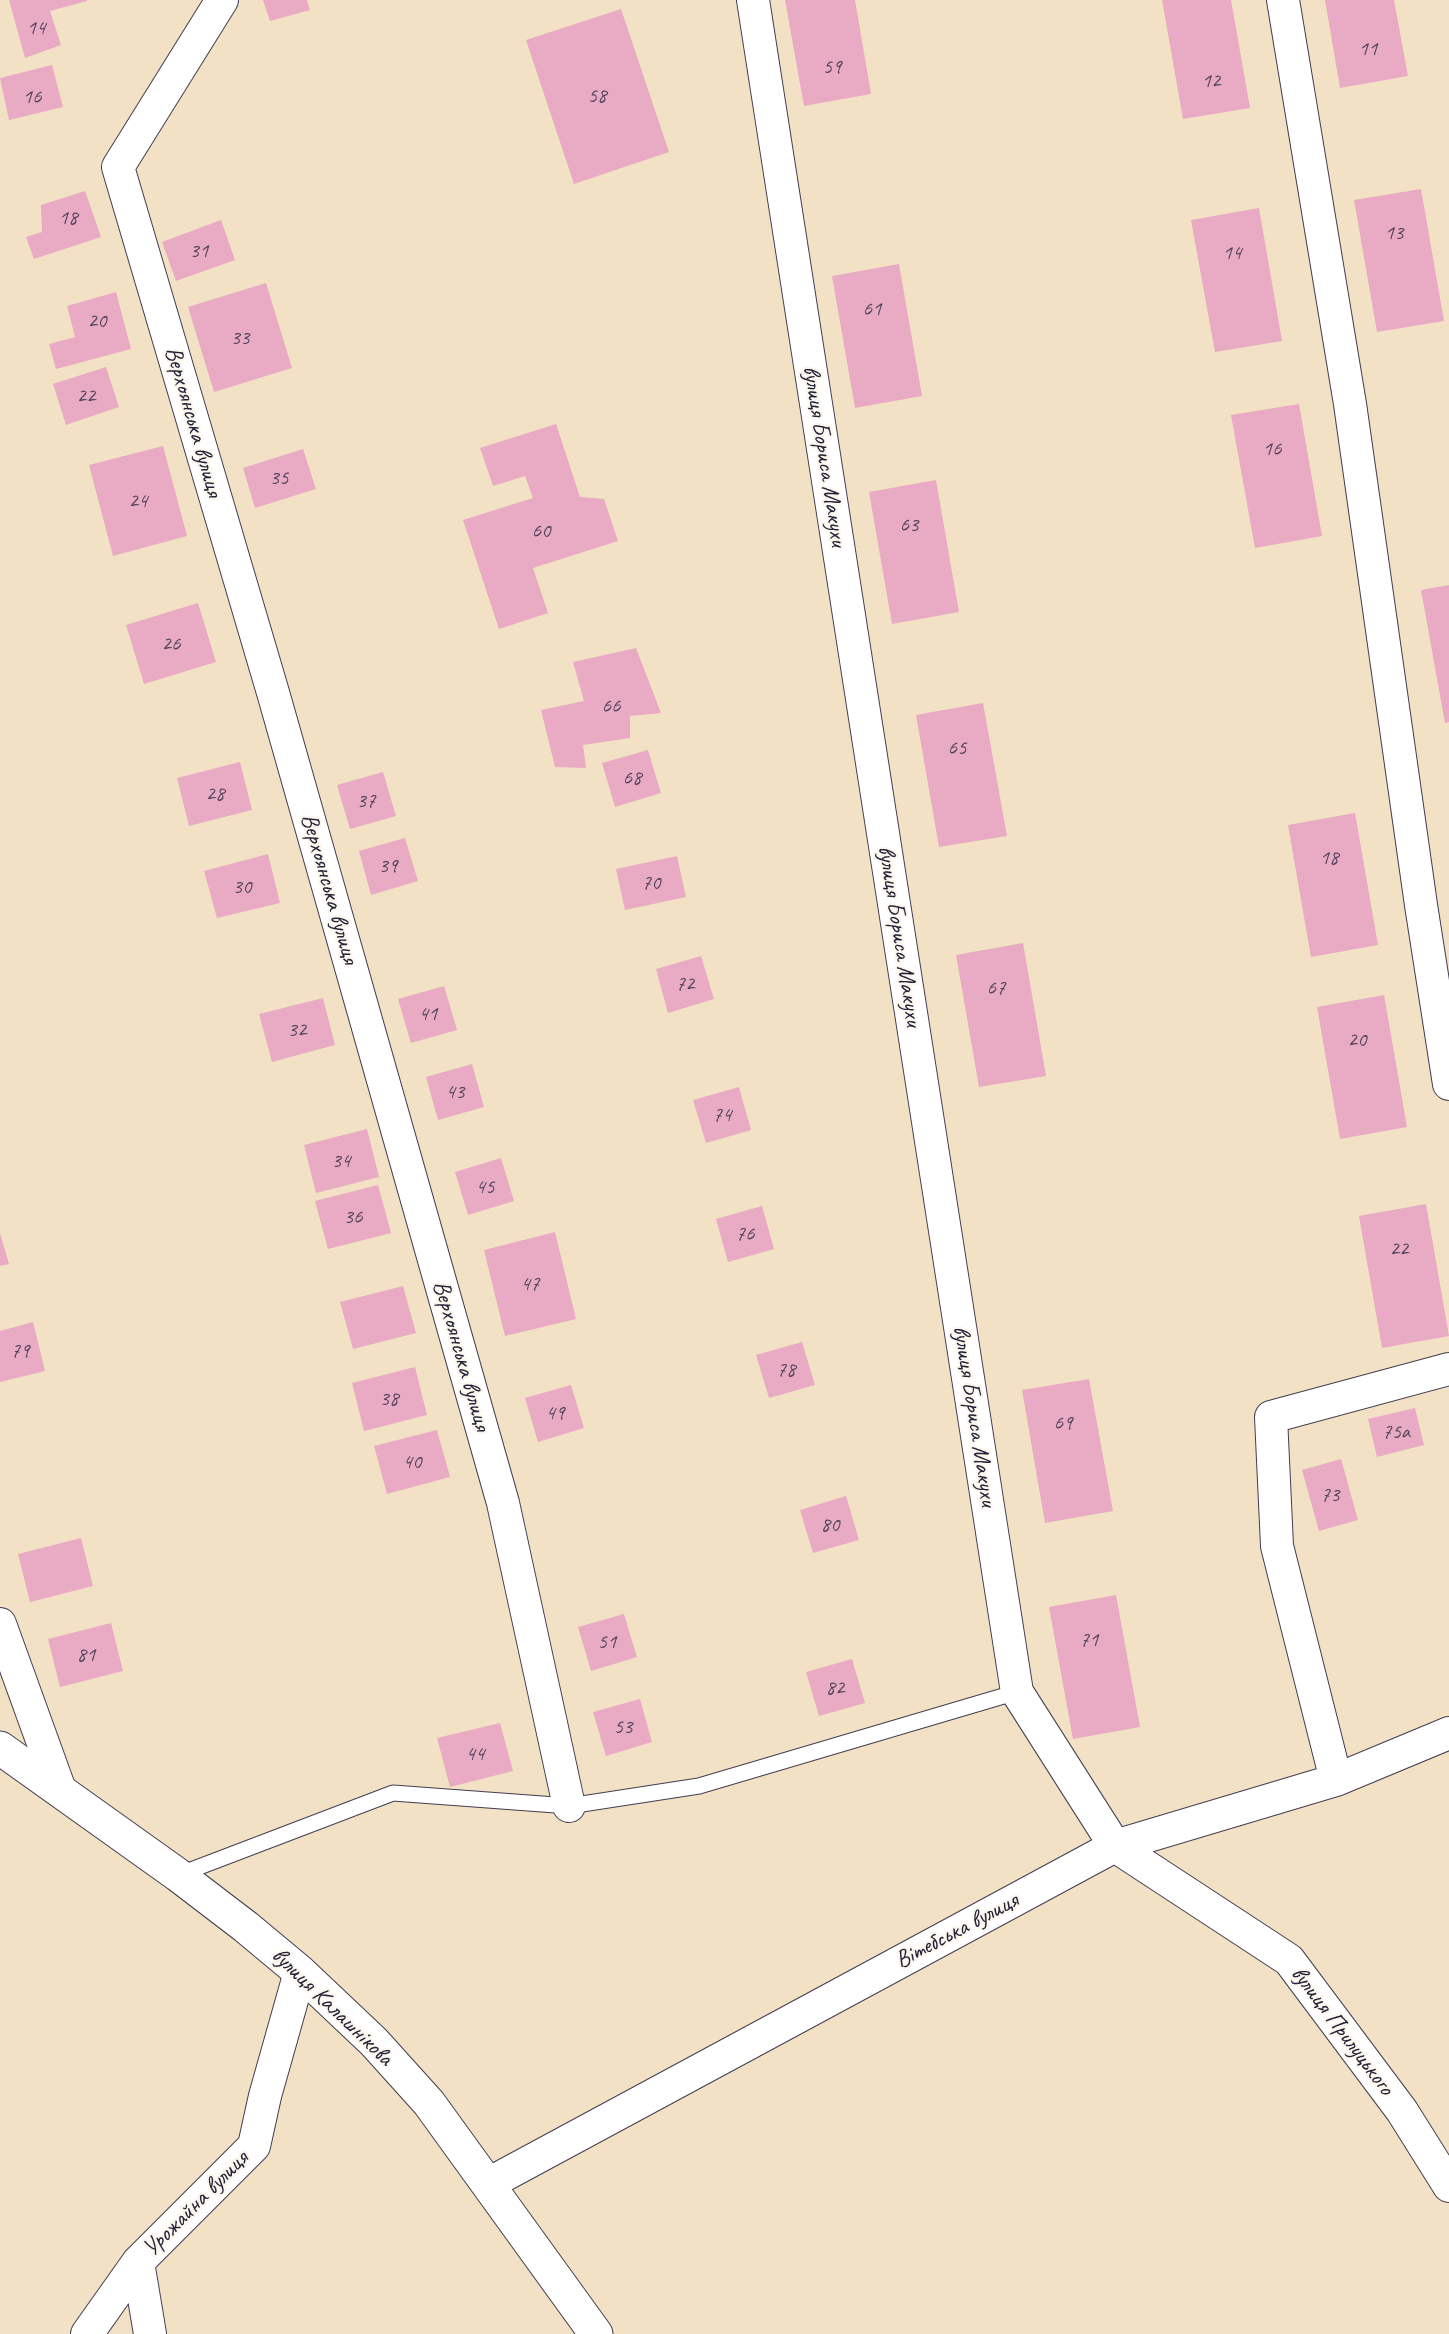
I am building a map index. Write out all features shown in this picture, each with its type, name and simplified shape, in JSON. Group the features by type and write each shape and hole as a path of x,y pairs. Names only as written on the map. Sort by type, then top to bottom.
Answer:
{"street":[{"name":"Верхоянська вулиця","path":"222,0 118,166 270,684 503,1503 569,1806"},
{"name":"вулиця Бориса Макухи","path":"753,0 1017,1692 1114,1846"},
{"path":"1283,0 1350,404 1421,905 1449,1084"},
{"path":"1336,1780 1277,1546 1271,1417 1449,1369"},
{"path":"0,1624 60,1790"},
{"name":"Вітебська вулиця","path":"488,2184 1114,1846 1336,1780 1449,1733"},
{"name":"вулиця Калашнікова","path":"0,1748 178,1875 246,1927 300,1972 382,2051 429,2103 596,2334"},
{"name":"вулиця Прилуцького","path":"1114,1846 1289,1960 1402,2111 1449,2186"},
{"name":"Урожайна вулиця","path":"150,2334 138,2262 254,2146 265,2096 300,1972"},
{"path":"87,2334 138,2262"}],"lane":[{"path":"178,1875 393,1793 569,1806 699,1786 1017,1692"}],"building":[{"path":"9,0 87,1 50,11 61,45 25,58"},
{"path":"263,0 307,0 310,10 270,21"},
{"path":"785,0 855,0 871,94 804,106"},
{"path":"1162,0 1231,0 1250,108 1183,119"},
{"path":"1325,0 1394,0 1408,76 1340,88"},
{"path":"621,9 669,152 574,184 526,40"},
{"path":"52,65 63,107 9,120 0,78"},
{"path":"1421,189 1444,321 1377,332 1354,200"},
{"path":"85,191 101,237 34,259 26,237 42,232 41,205"},
{"path":"1259,208 1282,341 1215,352 1191,220"},
{"path":"221,220 235,260 176,281 162,242"},
{"path":"899,264 922,396 855,408 832,276"},
{"path":"266,283 292,368 214,392 188,307"},
{"path":"116,292 131,349 56,369 49,344 75,337 67,306"},
{"path":"106,367 119,407 66,425 53,384"},
{"path":"1299,404 1322,536 1255,548 1231,415"},
{"path":"556,424 580,497 604,499 618,541 533,568 548,613 499,629 463,520 533,498 525,476 493,486 480,448"},
{"path":"163,446 187,536 113,556 89,465"},
{"path":"303,449 316,489 255,508 243,468"},
{"path":"936,480 959,612 892,624 869,492"},
{"path":"1449,585 1449,722 1445,723 1421,590"},
{"path":"198,603 216,662 144,684 126,625"},
{"path":"636,648 661,713 630,716 630,738 583,745 586,768 555,767 541,710 584,701 573,662"},
{"path":"983,703 1007,836 939,847 916,715"},
{"path":"648,750 661,793 615,807 602,763"},
{"path":"240,762 252,810 189,826 177,778"},
{"path":"383,772 396,816 350,829 337,785"},
{"path":"1355,813 1378,945 1311,957 1288,825"},
{"path":"405,838 418,881 371,895 359,851"},
{"path":"268,854 280,903 217,918 204,871"},
{"path":"677,856 686,897 625,910 616,869"},
{"path":"1023,943 1046,1076 979,1087 956,955"},
{"path":"701,956 714,999 668,1013 656,969"},
{"path":"444,986 457,1030 411,1043 398,999"},
{"path":"1384,995 1407,1127 1340,1139 1317,1007"},
{"path":"323,998 335,1045 272,1062 259,1014"},
{"path":"472,1064 484,1107 438,1120 426,1077"},
{"path":"739,1087 751,1130 706,1143 693,1100"},
{"path":"367,1129 379,1177 316,1193 304,1145"},
{"path":"501,1158 514,1201 468,1215 455,1172"},
{"path":"378,1185 391,1233 328,1249 315,1201"},
{"path":"1426,1204 1449,1336 1382,1348 1359,1216"},
{"path":"762,1206 774,1249 728,1262 716,1219"},
{"path":"555,1232 576,1319 505,1336 484,1250"},
{"path":"0,1233 9,1264 0,1266"},
{"path":"403,1286 416,1333 353,1349 340,1302"},
{"path":"33,1322 45,1371 0,1382 0,1331"},
{"path":"802,1342 815,1385 769,1398 756,1355"},
{"path":"415,1367 427,1415 364,1431 352,1383"},
{"path":"1089,1379 1113,1511 1045,1523 1022,1390"},
{"path":"571,1385 584,1428 538,1442 525,1398"},
{"path":"1415,1408 1424,1445 1377,1457 1368,1419"},
{"path":"437,1430 450,1477 387,1494 374,1446"},
{"path":"1341,1459 1358,1520 1319,1531 1302,1470"},
{"path":"846,1496 859,1540 813,1553 800,1510"},
{"path":"81,1538 93,1586 30,1602 18,1554"},
{"path":"1116,1595 1140,1727 1073,1739 1049,1607"},
{"path":"624,1614 637,1657 591,1671 578,1627"},
{"path":"111,1623 123,1671 60,1687 48,1639"},
{"path":"852,1659 865,1703 819,1716 806,1672"},
{"path":"640,1699 652,1742 606,1756 593,1712"},
{"path":"500,1723 513,1771 450,1787 437,1738"}]}
